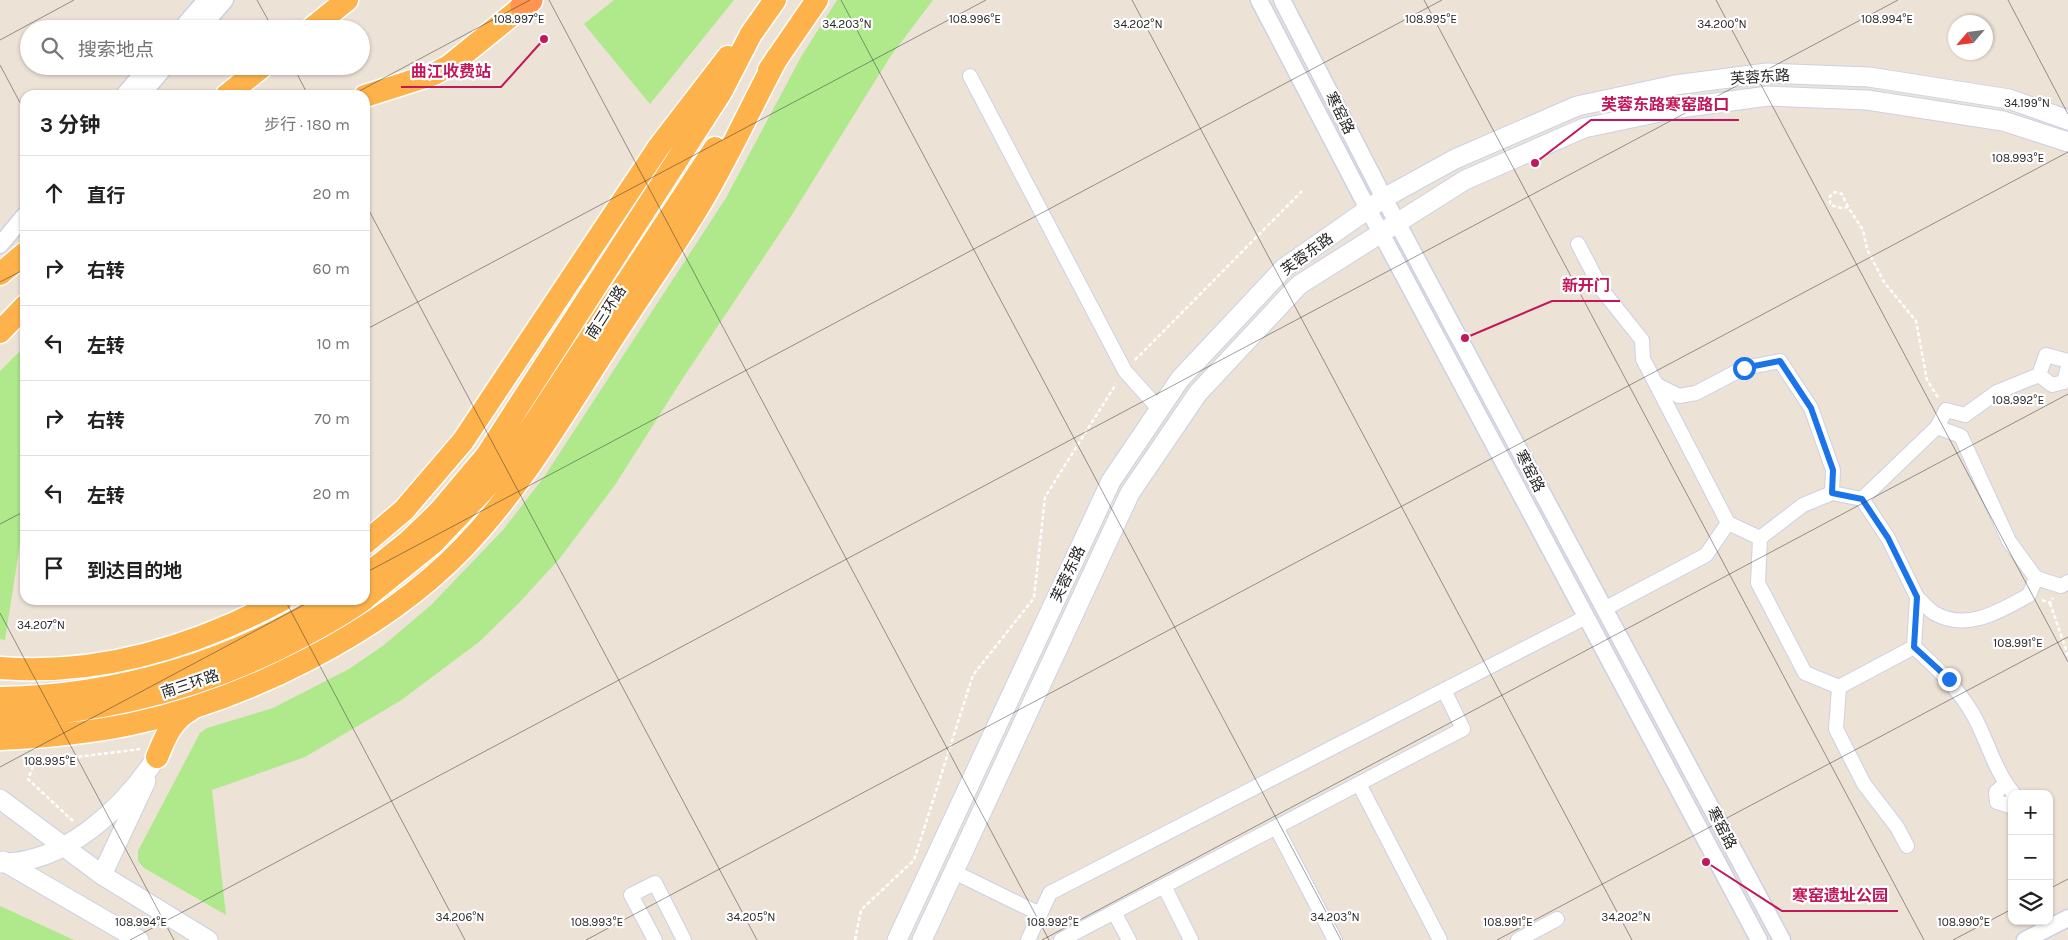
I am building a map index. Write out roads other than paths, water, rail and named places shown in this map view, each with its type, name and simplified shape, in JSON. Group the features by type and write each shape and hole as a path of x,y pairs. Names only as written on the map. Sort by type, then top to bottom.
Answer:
{"highway":[{"path":"322,20 347,0"},
{"name":"南三环路","path":"370,572 409,541 439,512 486,455 721,92 751,34 775,0"},
{"name":"南三环路","path":"370,594 433,543 492,481 534,422 674,209 817,0"},
{"path":"370,94 442,70 527,3"},
{"path":"370,539 410,504 463,440 658,148 731,53 751,34"},
{"path":"0,739 106,728 134,723 208,701 285,670 355,632 425,582 462,549 534,460 690,220 777,58"},
{"path":"233,90 253,75"},
{"path":"0,274 20,257"},
{"path":"0,332 20,311"},
{"path":"0,668 33,671 62,670 128,659 210,634 271,605"},
{"name":"南三环路","path":"0,698 65,694 138,682 174,673 278,630 321,605"},
{"name":"南三环路","path":"0,718 85,710 142,698 198,682 276,650 354,605"},
{"path":"149,753 175,721 183,714 208,701"}],"main road":[{"name":"芙蓉东路","path":"897,940 1111,482 1180,379 1284,268 1384,198 1455,160 1577,106 1675,85 1767,73 1878,78 2009,99 2068,120"},
{"name":"芙蓉东路","path":"922,940 1130,493 1198,393 1299,285 1465,180 1584,128 1679,108 1768,96 1867,100 2003,121 2068,142"},
{"path":"2,862 34,859 84,834 105,816 148,770 149,753"},
{"path":"102,875 149,753"},
{"path":"0,800 102,875 208,940"},
{"path":"2,862 139,940"}],"street":[{"name":"寒窑路","path":"1259,0 1368,211 1759,940"},
{"name":"寒窑路","path":"1282,0 1384,198 1782,940"},
{"path":"192,20 214,3"},
{"path":"205,20 214,3"},
{"path":"128,90 141,75"},
{"path":"145,90 158,75"},
{"path":"970,76 1125,371 1160,410"},
{"path":"0,245 20,221"},
{"path":"1578,244 1602,290 1642,340 1643,359 1728,523 1760,538"},
{"path":"2039,376 2046,355 2068,361"},
{"path":"1657,385 1679,396 1696,393 1720,383 1744,368 1780,361 1811,408 1833,470 1832,493"},
{"path":"2039,376 2052,385 2064,382 2068,367"},
{"path":"2039,376 1997,392 1965,415 1961,436 2010,541 2036,578 2061,586 2068,582"},
{"path":"1862,499 1937,427 1946,410 1965,415"},
{"path":"1937,427 1961,436"},
{"path":"1760,538 1804,505 1832,493 1862,499 1888,538 1917,597 1934,613 1956,621 1976,620 2029,596 2036,578"},
{"path":"1604,609 1706,555 1728,523"},
{"path":"1760,538 1758,583 1805,673 1839,687"},
{"path":"1914,647 1917,597"},
{"path":"1028,940 1050,894 1586,617"},
{"path":"1839,687 1914,647"},
{"path":"1914,647 1949,679 1974,716 2009,789 1996,792 1997,802 2008,805"},
{"path":"1839,687 1836,729 1864,784 1897,828 1907,846"},
{"path":"1061,940 1463,730 1444,690"},
{"path":"1359,784 1440,940"},
{"path":"1276,828 1335,940"},
{"path":"954,872 1040,914"},
{"path":"655,940 631,895 655,884 684,940"},
{"path":"1164,886 1191,940"},
{"path":"1114,912 1129,940"},
{"path":"2025,940 2068,918"},
{"path":"1518,940 1557,919"}],"place":[{"name":"曲江收费站","path":"544,39"},
{"name":"芙蓉东路寒窑路口","path":"1535,163"},
{"name":"新开门","path":"1465,338"},
{"name":"寒窑遗址公园","path":"1706,862"}]}
